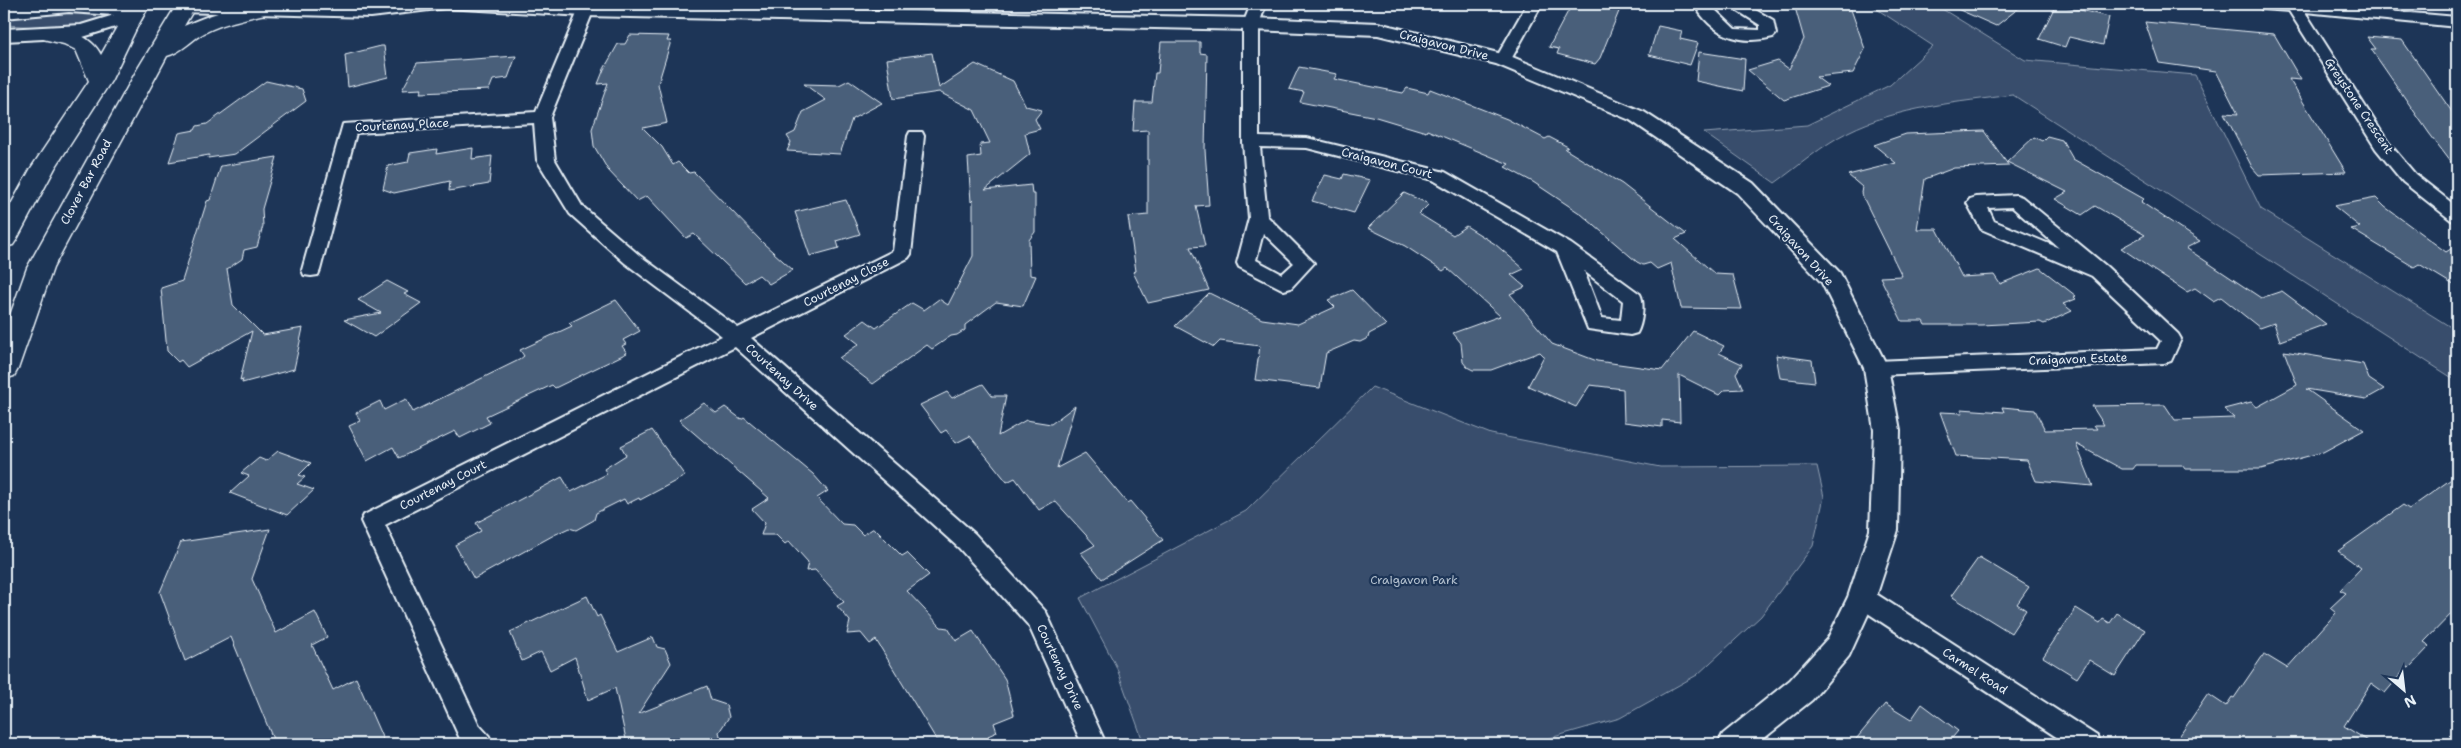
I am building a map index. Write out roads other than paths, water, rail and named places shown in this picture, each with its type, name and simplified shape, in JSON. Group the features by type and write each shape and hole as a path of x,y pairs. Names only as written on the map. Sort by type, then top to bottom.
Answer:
{"main road":[{"path":"145,11 186,5"},
{"name":"Clover Bar Road","path":"4,369 40,268 148,70 186,5"},
{"path":"148,70 187,32 210,22 270,7"},
{"path":"145,11 154,38 148,70"},
{"path":"4,240 44,168 100,81 140,31 145,11"},
{"path":"46,34 74,38 83,43 91,54 100,81"}],"street":[{"path":"186,5 371,11 440,4"},
{"name":"Craigavon Drive","path":"453,4 1255,14 1378,29 1503,60 1637,116 1745,188 1832,279 1876,368 1887,430 1887,487 1884,530 1862,597 1839,646 1801,690 1734,744"},
{"path":"1503,60 1534,4"},
{"path":"1702,4 1722,29 1742,38 1768,34 1768,23 1735,4"},
{"path":"2262,4 2457,22"},
{"path":"4,12 72,5 145,11"},
{"name":"Courtenay Drive","path":"586,7 542,117 546,160 576,210 632,259 737,337 967,541 1038,619 1094,744"},
{"name":"Greystone Crescent","path":"2294,7 2382,145 2410,178 2457,216"},
{"path":"4,35 82,32 145,11"},
{"path":"1255,14 1250,142 1258,218"},
{"name":"Courtenay Place","path":"311,270 349,128 542,117"},
{"name":"Courtenay Close","path":"737,337 902,254 916,136"},
{"name":"Craigavon Court","path":"1250,142 1307,143 1439,176 1565,248 1633,299 1630,328 1595,324 1565,248"},
{"name":"Craigavon Estate","path":"1876,368 2164,356 2171,339 2099,271 2016,201 1976,203 1987,225 2099,271"},
{"name":"Courtenay Court","path":"480,744 470,733 372,521 737,337"},
{"name":"Carmel Road","path":"1862,597 2088,744"}],"park label":[{"name":"Craigavon Park","path":"1414,580"}]}
